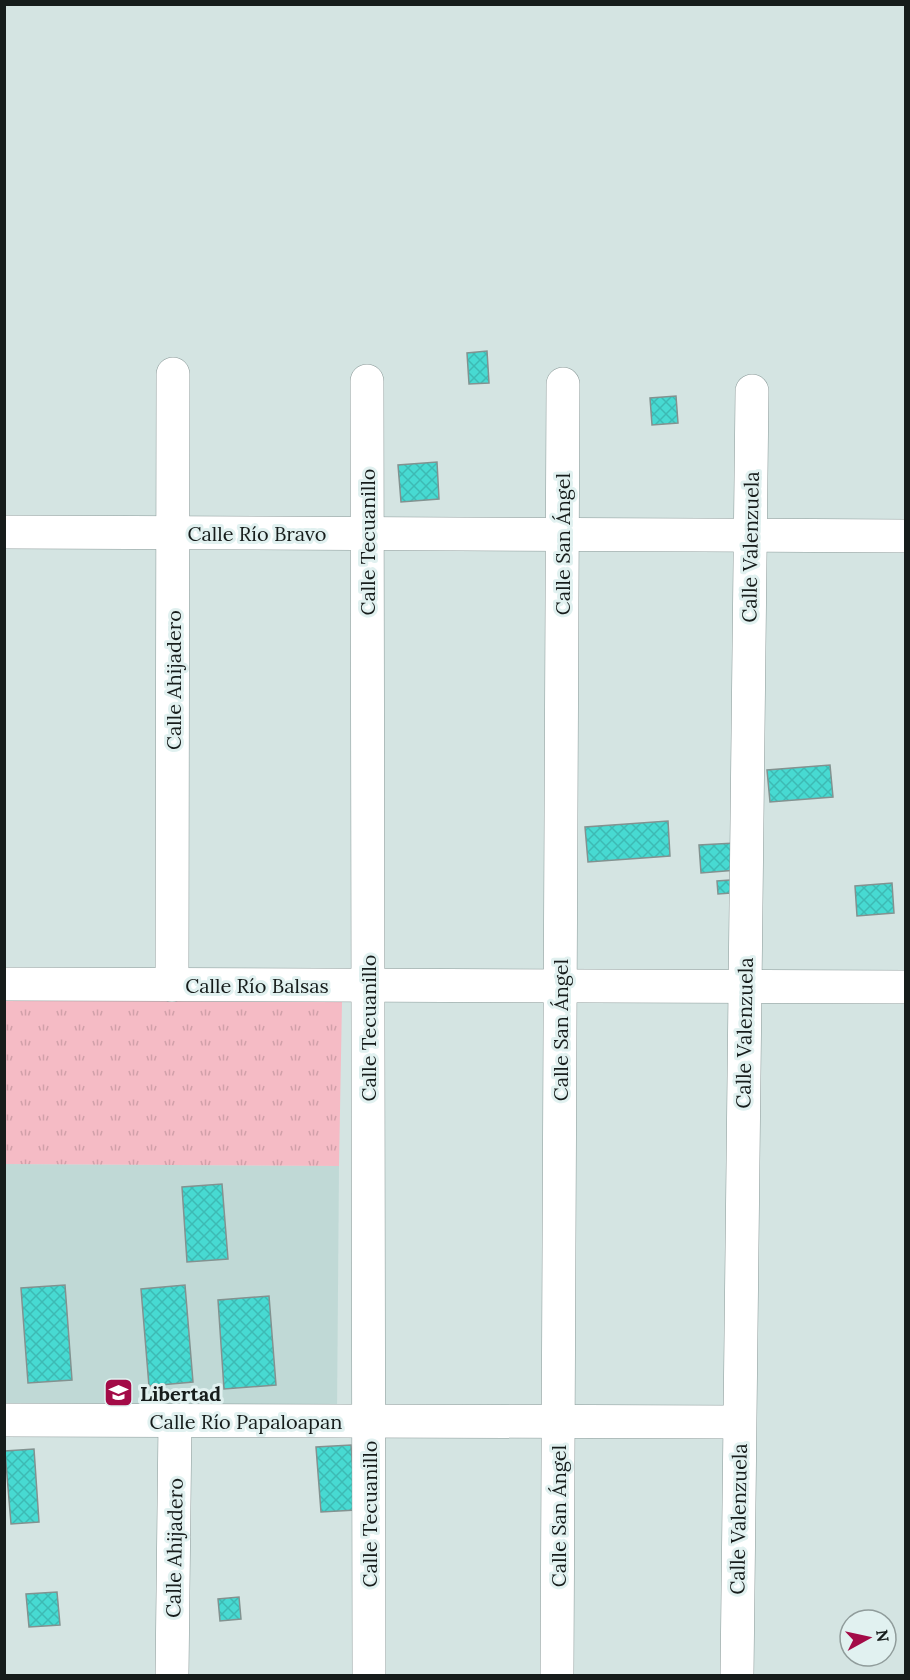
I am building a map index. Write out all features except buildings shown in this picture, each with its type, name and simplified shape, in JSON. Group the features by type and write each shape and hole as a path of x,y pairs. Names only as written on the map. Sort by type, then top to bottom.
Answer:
{"street":[{"name":"Calle Ahijadero","path":"171,985 174,374"},
{"name":"Calle Tecuanillo","path":"367,381 369,1676"},
{"name":"Calle San Ángel","path":"557,1676 563,384"},
{"name":"Calle Valenzuela","path":"737,1676 752,391"},
{"name":"Calle Río Bravo","path":"4,532 906,536"},
{"name":"Calle Río Balsas","path":"4,984 906,987"},
{"name":"Calle Río Papaloapan","path":"4,1420 739,1422"},
{"name":"Calle Ahijadero","path":"172,1676 176,1421"}],"shaded area":[{"path":"5,1164 339,1166 337,1412 5,1410"}],"green space":[{"path":"5,1000 342,1002 339,1166 5,1164"}],"place":[{"name":"Libertad","path":"119,1393"}]}
